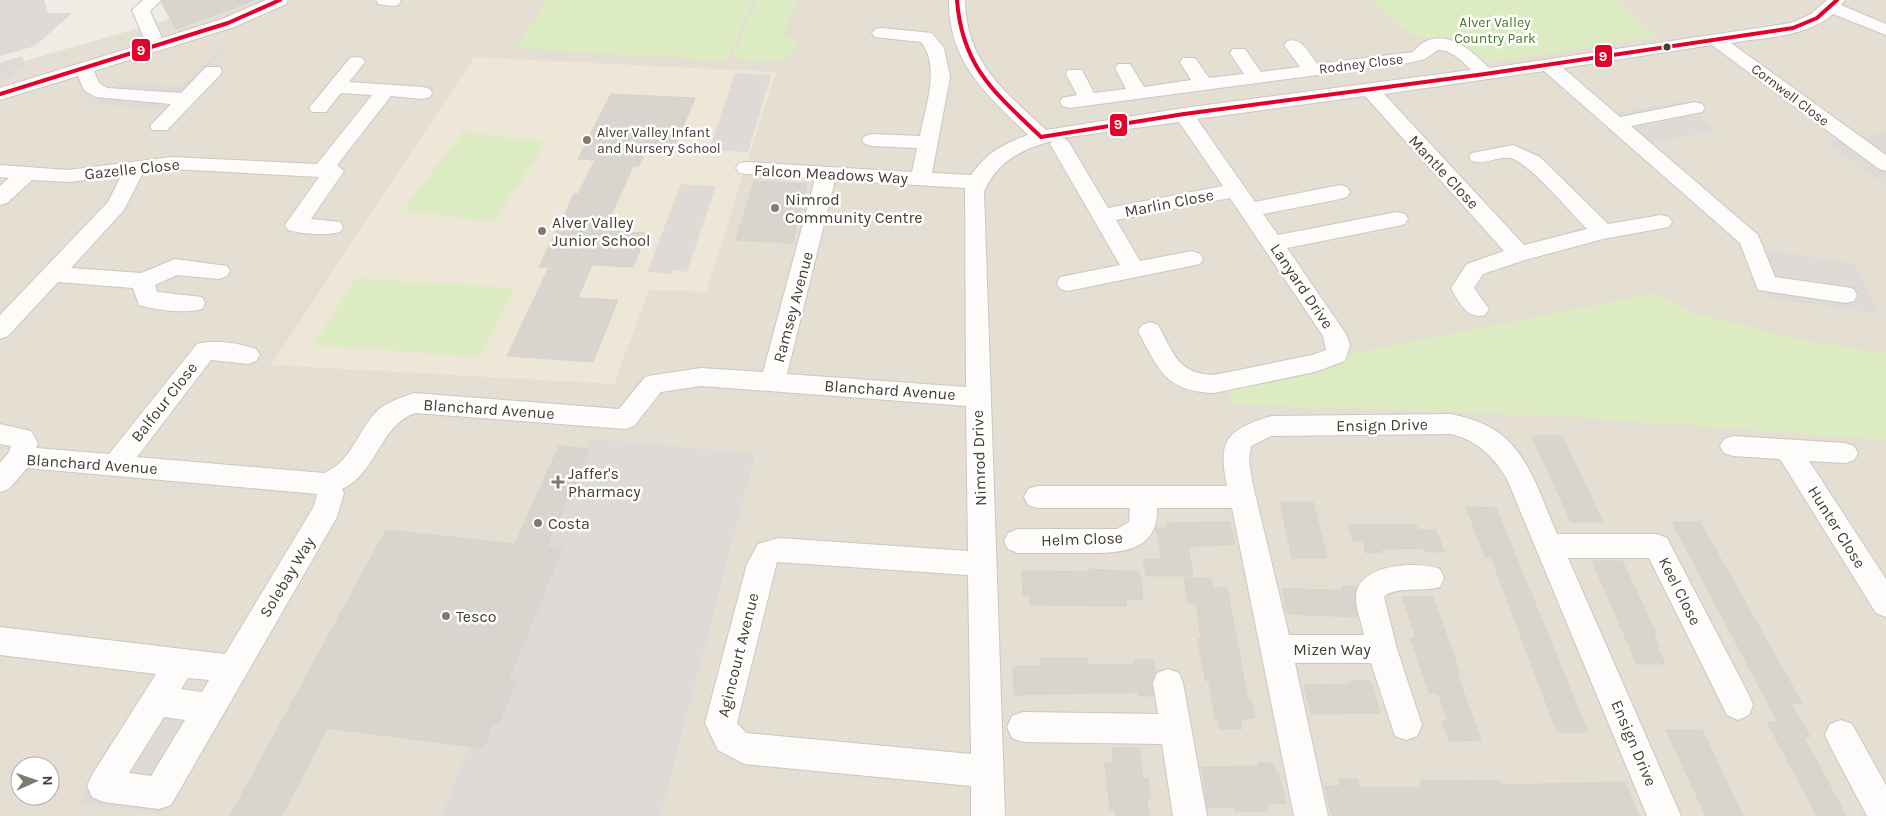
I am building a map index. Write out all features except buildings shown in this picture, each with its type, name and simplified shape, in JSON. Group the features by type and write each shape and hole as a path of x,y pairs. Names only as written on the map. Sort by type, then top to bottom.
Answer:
{"street":[{"path":"153,0 141,10 156,46"},
{"path":"0,94 236,20 280,0"},
{"name":"Marlin Close","path":"957,0 960,36 974,64 984,79 1051,141 1102,216 1134,270"},
{"path":"976,182 987,168 1004,153 1051,141 1184,114 1717,41 1810,24 1834,4 1886,30"},
{"path":"882,33 926,37 935,48 941,77 921,179"},
{"name":"Cornwell Close","path":"1717,41 1886,166"},
{"name":"Rodney Close","path":"1069,102 1408,58 1420,55 1427,47 1450,44 1460,48 1485,74"},
{"name":"Rodney Close","path":"1293,45 1312,70"},
{"path":"1239,53 1255,77"},
{"path":"319,108 356,62"},
{"path":"1189,62 1203,84"},
{"path":"1549,65 1618,123 1750,240 1766,284 1846,295"},
{"path":"1124,68 1138,92"},
{"path":"84,69 91,86 102,93 186,99"},
{"path":"160,126 213,71"},
{"path":"1075,74 1088,99"},
{"path":"337,87 423,93"},
{"path":"323,170 386,90"},
{"name":"Mantle Close","path":"1370,90 1519,254"},
{"path":"1618,123 1695,108"},
{"name":"Lanyard Drive","path":"1150,331 1174,374 1184,381 1198,385 1214,384 1315,363 1337,355 1338,345 1334,334 1184,114"},
{"path":"872,140 928,143"},
{"path":"1864,150 1886,145"},
{"path":"1479,157 1513,151 1533,161 1603,232"},
{"name":"Gazelle Close","path":"0,171 68,176 172,162 323,170"},
{"path":"0,330 117,205 136,166"},
{"name":"Falcon Meadows Way","path":"746,168 976,182"},
{"path":"323,170 334,171 296,225 332,227"},
{"path":"0,198 26,173"},
{"name":"Ramsey Avenue","path":"774,382 827,173"},
{"name":"Nimrod Drive","path":"976,182 974,192 988,816"},
{"name":"Marlin Close","path":"1102,216 1236,190"},
{"path":"1249,210 1340,192"},
{"path":"1307,198 1332,232"},
{"path":"1273,243 1397,219"},
{"path":"1477,309 1462,288 1474,269 1519,254 1603,232 1661,222"},
{"path":"1068,283 1192,259"},
{"path":"54,274 143,281 175,267 219,271"},
{"path":"143,281 147,299 194,303"},
{"name":"Balfour Close","path":"116,465 205,350 248,354"},
{"name":"Blanchard Avenue","path":"0,481 21,457 326,484 340,479 354,467 382,422 392,411 402,406 424,403 625,419 654,384 701,377 978,397"},
{"name":"Ensign Drive","path":"1311,816 1278,649 1243,497 1236,458 1239,443 1249,433 1271,426 1451,424 1472,429 1490,438 1505,454 1518,475 1664,816"},
{"path":"0,434 22,438 26,444 21,457"},
{"path":"1733,446 1845,453"},
{"name":"Hunter Close","path":"1788,450 1886,604"},
{"name":"Solebay Way","path":"181,662 103,786 159,793 327,509 331,494 326,484"},
{"path":"1037,497 1243,497"},
{"name":"Helm Close","path":"1018,541 1117,541 1131,537 1139,532 1143,522 1142,497"},
{"name":"Keel Close","path":"1550,546 1657,546 1738,705"},
{"name":"Agincourt Avenue","path":"982,564 779,550 768,553 761,564 721,723 725,735 732,744 744,748 987,772"},
{"name":"Mizen Way","path":"1278,649 1382,650 1370,589 1374,584 1384,580 1430,578"},
{"path":"0,641 233,668"},
{"path":"1382,650 1406,725"},
{"path":"1168,683 1190,816"},
{"path":"157,701 209,708"},
{"path":"1023,727 1175,730"},
{"path":"1841,735 1885,816"}],"shaded area":[{"path":"0,0 44,0 48,13 72,13 35,46 0,56"},
{"path":"221,0 1371,0 1414,36 1444,39 1489,62 1655,36 1617,0 1886,0 1886,816 661,816 756,455 591,438 441,816 0,816 0,68 209,8"},
{"path":"218,49 226,50 182,94 111,88 118,82 180,87"},
{"path":"22,56 26,67 12,71 14,76 0,81 0,63"},
{"name":"Alver Valley Junior School","path":"474,57 776,72 706,292 649,290 614,384 271,365"},
{"path":"735,73 771,75 748,152 709,150"},
{"path":"90,97 170,102 163,109 83,103"},
{"path":"1682,101 1717,130 1650,143 1616,113"},
{"path":"1886,132 1886,154 1862,136"},
{"path":"1842,139 1886,173 1886,186 1827,142"},
{"path":"681,184 716,186 687,272 672,270 671,274 647,272"},
{"path":"1751,248 1854,263 1880,314 1769,298"},
{"path":"591,438 756,454 661,816 441,816"},
{"path":"152,690 227,700 160,813 79,802"}],"green space":[{"path":"547,0 753,0 727,61 516,48"},
{"path":"757,0 797,0 784,36 795,40 797,48 784,59 759,62 732,58"},
{"name":"Alver Valley Country Park","path":"1371,0 1617,0 1656,37 1489,62 1444,39 1414,37"},
{"path":"463,132 547,142 493,222 403,210"},
{"path":"356,278 514,288 480,357 313,345"},
{"path":"1655,293 1690,312 1758,328 1779,336 1886,353 1886,440 1556,416 1229,404 1229,388 1349,354"}],"transit line":[{"name":"9","path":"0,94 228,23 280,0"},
{"name":"9","path":"957,0 959,23 964,43 972,61 996,92 1041,137 1184,114 1485,74 1793,28 1817,18 1837,0"}],"place":[{"name":"Alver Valley Infant and Nursery School","path":"587,140"},
{"name":"Nimrod Community Centre","path":"775,208"},
{"name":"Alver Valley Junior School","path":"542,231"},
{"name":"Jaffer's Pharmacy","path":"558,482"},
{"name":"Costa","path":"538,523"},
{"name":"Tesco","path":"446,616"}]}
